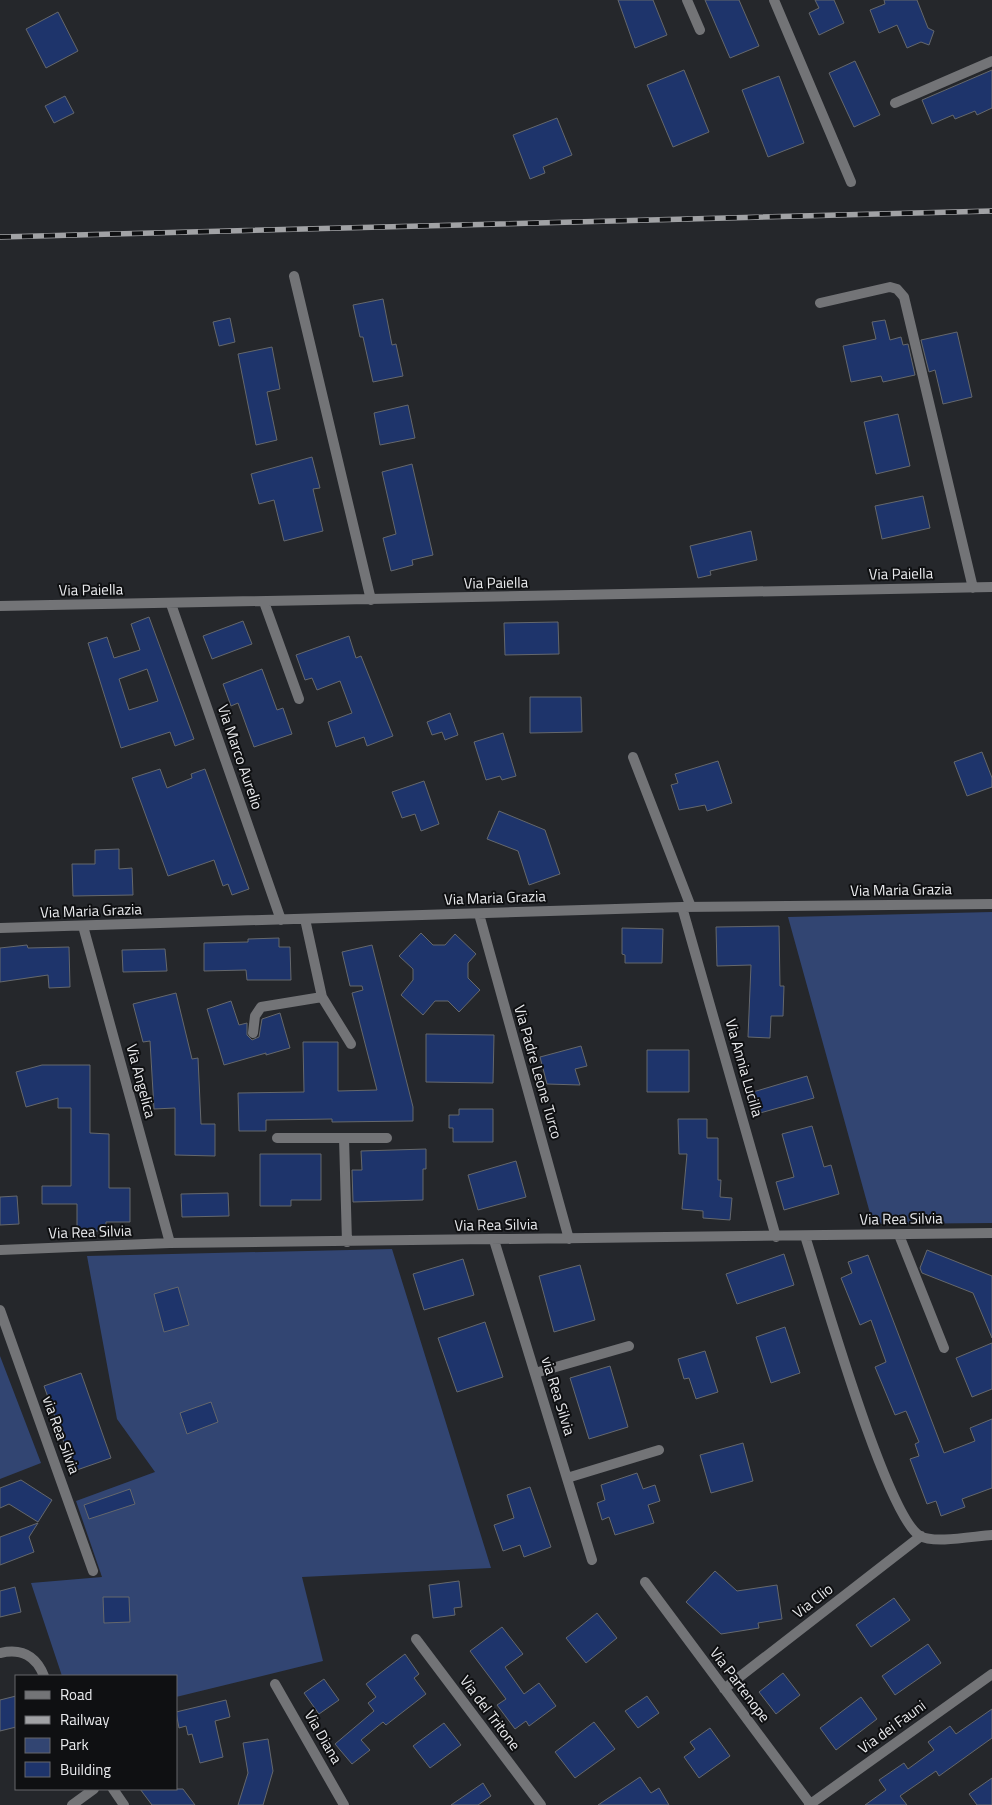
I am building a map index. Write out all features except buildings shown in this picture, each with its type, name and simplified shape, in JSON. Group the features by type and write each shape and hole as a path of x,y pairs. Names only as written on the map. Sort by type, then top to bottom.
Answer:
{"street":[{"path":"687,0 700,30"},
{"path":"774,0 851,182"},
{"path":"896,103 992,61"},
{"path":"294,276 371,600"},
{"path":"820,303 890,287 896,289 904,297 973,588"},
{"name":"Via Paiella","path":"0,606 992,587"},
{"path":"264,602 298,698"},
{"name":"Via Marco Aurelio","path":"171,604 281,920"},
{"name":"Via Annia Lucilla","path":"633,757 687,907 776,1237"},
{"name":"Via Maria Grazia","path":"0,928 687,907 992,904"},
{"name":"Via Padre Leone Turco","path":"478,914 569,1239"},
{"path":"305,919 322,997 351,1044"},
{"name":"Via Angelica","path":"83,926 170,1243"},
{"path":"252,1033 255,1016 261,1007 322,997"},
{"path":"278,1138 387,1138"},
{"path":"344,1138 347,1242"},
{"name":"Via Rea Silvia","path":"0,1250 170,1243 992,1233"},
{"path":"899,1234 944,1348"},
{"path":"805,1236 876,1455 909,1523 921,1536 936,1539 992,1535"},
{"name":"via Rea Silvia","path":"494,1240 592,1560"},
{"name":"via Rea Silvia","path":"0,1310 93,1570"},
{"path":"535,1374 629,1346"},
{"path":"567,1478 659,1450"},
{"name":"Via Clio","path":"724,1689 921,1536"},
{"name":"Via Partenope","path":"645,1582 810,1805"},
{"name":"Via del Tritone","path":"416,1639 541,1805"},
{"path":"0,1653 12,1651 28,1654 34,1658 43,1675"},
{"name":"Via dei Fauni","path":"810,1805 992,1674"},
{"name":"Via Diana","path":"275,1684 344,1805"},
{"path":"72,1805 93,1790"},
{"path":"114,1790 124,1805"}],"green space":[{"path":"992,912 992,1223 873,1224 788,917"},
{"path":"392,1249 491,1568 302,1577 323,1661 178,1697 178,1675 62,1675 31,1583 102,1577 76,1501 155,1472 117,1419 87,1256"},
{"path":"0,1356 41,1463 0,1479"}],"railway":[{"path":"0,237 992,211"}]}
